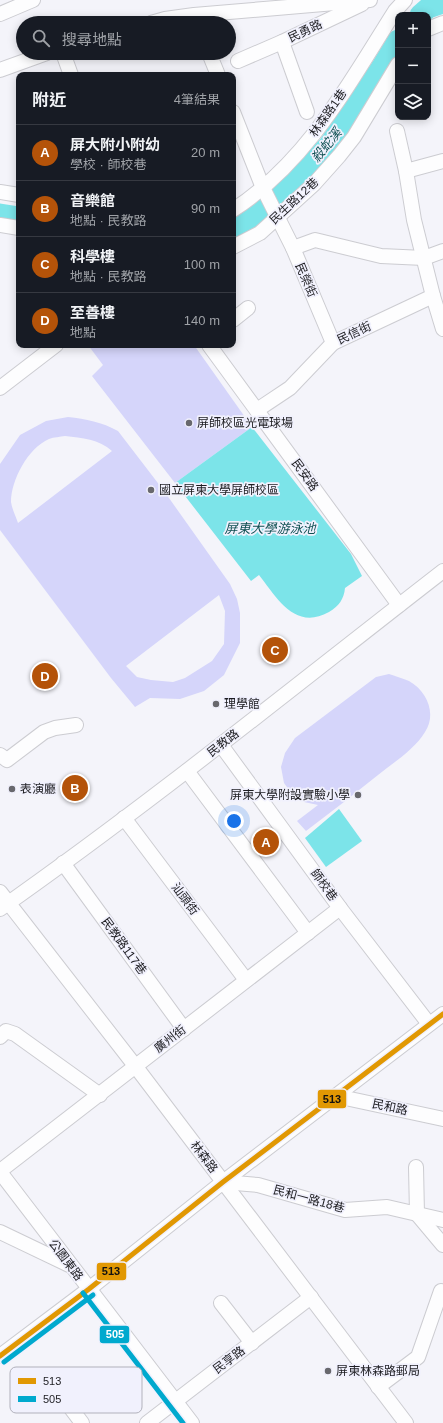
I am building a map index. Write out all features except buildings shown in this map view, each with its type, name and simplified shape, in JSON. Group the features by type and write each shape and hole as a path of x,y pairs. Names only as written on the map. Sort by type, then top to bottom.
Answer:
{"street":[{"path":"0,14 33,0"},
{"name":"民勇路","path":"217,16 310,3 370,0"},
{"name":"民勇路","path":"238,61 282,42 370,0"},
{"name":"林森路1巷","path":"236,208 263,188 285,168 314,135 330,113 395,12 405,0"},
{"path":"431,28 443,23"},
{"path":"282,42 307,112"},
{"path":"0,70 28,60"},
{"path":"66,60 71,72"},
{"path":"213,60 217,72"},
{"name":"民生路12巷","path":"236,245 260,233 314,184 354,137 395,69"},
{"path":"236,120 263,188"},
{"path":"397,131 406,171 414,220 443,329"},
{"path":"406,171 443,161"},
{"name":"民榮街","path":"263,188 293,248 333,343"},
{"path":"0,192 16,195"},
{"path":"0,225 16,228"},
{"path":"293,248 315,240 381,256 424,258 443,251"},
{"name":"民信街","path":"257,410 290,388 333,343 433,296"},
{"path":"236,318 248,308"},
{"path":"0,388 52,348"},
{"name":"民安路","path":"211,348 399,605"},
{"name":"民教路","path":"3,902 63,864 187,771 443,571"},
{"path":"0,755 7,760 44,732 55,728 76,725"},
{"name":"師校巷","path":"221,745 340,908 429,1024"},
{"path":"187,771 308,933"},
{"name":"汕頭街","path":"124,818 246,980"},
{"name":"民教路117巷","path":"63,864 184,1029"},
{"name":"林森路","path":"3,902 136,1067 406,1423"},
{"name":"廣州街","path":"0,1172 340,908"},
{"path":"0,1356 88,1289 223,1182 443,1014"},
{"path":"0,1037 6,1031 15,1034 100,1095"},
{"name":"民和路","path":"336,1096 443,1119"},
{"path":"416,1166 417,1214 443,1245"},
{"name":"公園東路","path":"0,1172 192,1423"},
{"name":"民和一路18巷","path":"223,1182 258,1185 345,1210 387,1207 443,1220"},
{"path":"0,1232 71,1266"},
{"path":"378,1387 418,1357 441,1291"},
{"name":"民享路","path":"147,1423 311,1297"},
{"path":"221,1303 252,1343"},
{"path":"74,1413 82,1423"}],"shaded area":[{"name":"屏師校區光電球場","path":"90,348 196,348 252,427 175,483 92,376 103,365"},
{"path":"68,417 100,423 118,431 164,491 230,584 237,599 240,613 240,643 224,675 204,691 180,699 150,698 135,707 111,678 0,530 0,464 20,435 46,421","holes":["65,436 84,438 102,444 112,451 18,523 11,502 17,475 28,457 41,443 51,438","219,595 225,611 224,644 212,661 185,678 173,682 137,677 126,666"]},
{"path":"389,674 409,681 421,691 425,697 430,711 430,718 425,732 403,755 306,831 297,821 318,805 304,802 292,794 284,783 281,767 285,753 295,738 376,677"}],"water":[{"name":"屏東大學游泳池","path":"252,427 351,554 362,576 345,588 342,599 336,607 317,617 297,615 288,609 280,602 259,575 251,581 175,483"},
{"path":"339,809 362,841 326,867 305,838"}],"waterway":[{"name":"殺蛇溪","path":"423,12 428,8 443,3"},
{"name":"殺蛇溪","path":"236,230 269,206 329,145 395,45"},
{"name":"殺蛇溪","path":"0,214 16,217"}],"transit line":[{"name":"513","path":"0,1356 89,1289 223,1182 443,1014"},
{"name":"505","path":"83,1293 140,1367"},
{"name":"505","path":"4,1362 93,1295"},
{"name":"505","path":"142,1370 183,1423"}],"place":[{"name":"屏師校區光電球場","path":"189,423"},
{"name":"國立屏東大學屏師校區","path":"151,490"},
{"name":"科學樓","path":"275,650"},
{"name":"至善樓","path":"45,676"},
{"name":"理學館","path":"216,704"},
{"name":"音樂館","path":"75,788"},
{"name":"表演廳","path":"12,789"},
{"name":"屏東大學附設實驗小學","path":"358,795"},
{"name":"屏大附小附幼","path":"266,842"},
{"name":"屏東林森路郵局","path":"328,1371"}]}
